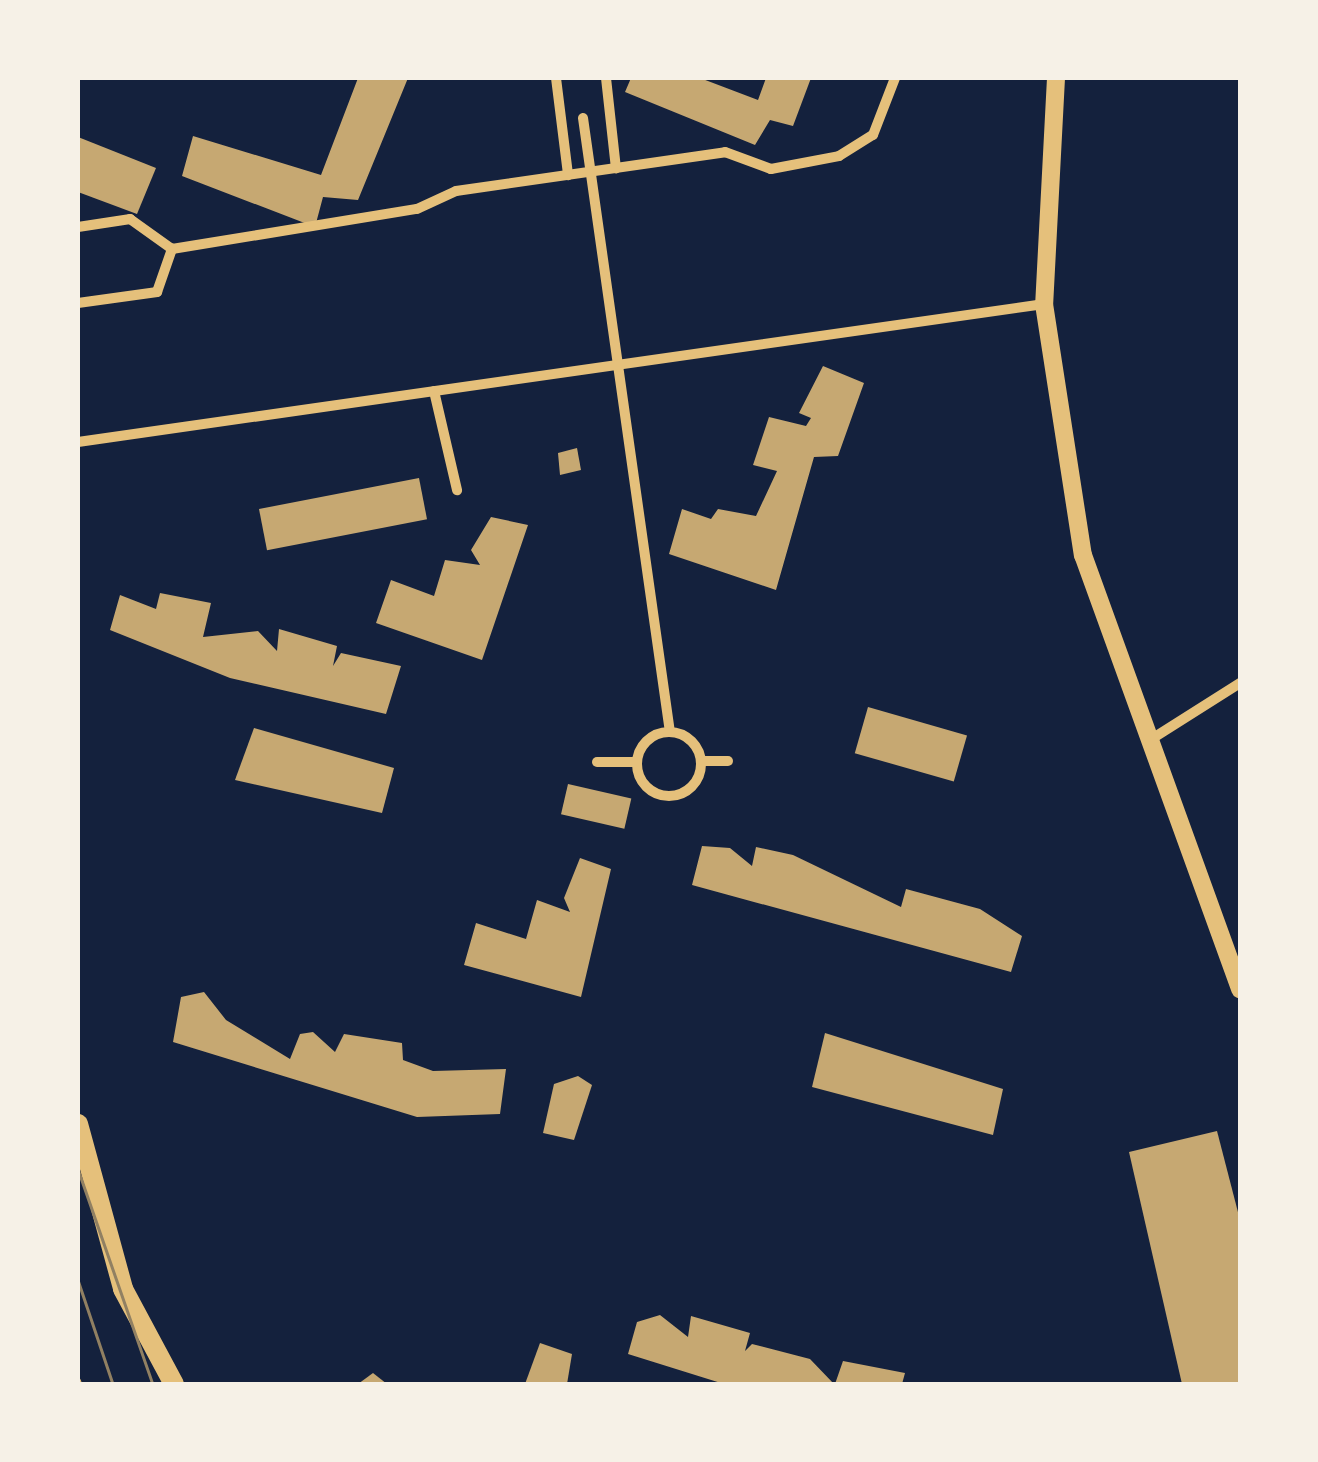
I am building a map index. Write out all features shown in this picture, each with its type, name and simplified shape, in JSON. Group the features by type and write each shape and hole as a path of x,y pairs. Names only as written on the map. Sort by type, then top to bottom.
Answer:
{"main road":[{"path":"78,1124 123,1289 174,1384"}],"street":[{"path":"556,78 568,175"},
{"path":"606,78 616,168"},
{"path":"78,227 130,218 172,249 568,175 726,152 771,169 839,156 873,135 895,78"},
{"path":"1056,78 1044,304 1083,555 1240,989"},
{"path":"583,118 670,732 705,761 728,762"},
{"path":"78,303 156,292 172,249"},
{"path":"78,442 1044,304"},
{"path":"434,391 458,490"},
{"path":"1150,740 1240,683"},
{"path":"670,732 643,740 634,762 639,778 670,793 698,787 705,761"},
{"path":"597,762 634,762"}],"building":[{"path":"358,78 408,78 358,200 323,197 315,227 182,176 193,136 321,175"},
{"path":"631,78 700,78 758,100 766,78 811,78 793,126 770,120 755,145 625,92"},
{"path":"78,137 156,168 137,214 78,192"},
{"path":"823,366 864,383 838,456 814,457 776,590 669,554 682,509 711,519 718,509 756,516 777,471 753,465 769,417 806,426 811,418 799,413"},
{"path":"577,448 581,470 560,475 558,453"},
{"path":"419,478 427,519 267,550 259,509"},
{"path":"491,517 528,525 482,660 376,623 391,580 434,596 445,560 480,565 471,550"},
{"path":"160,593 211,603 203,637 258,631 277,651 279,629 337,646 333,666 341,653 401,666 386,714 230,678 110,630 120,595 156,609"},
{"path":"868,707 967,735 954,782 855,753"},
{"path":"254,728 394,768 382,813 235,780"},
{"path":"568,784 631,799 624,829 561,814"},
{"path":"702,846 730,848 752,866 756,847 793,855 901,907 906,889 980,909 1022,936 1011,972 692,885"},
{"path":"580,858 611,869 581,997 464,965 476,923 526,939 537,900 570,912 564,898"},
{"path":"204,992 226,1020 290,1059 300,1034 313,1032 335,1052 344,1034 402,1043 403,1060 433,1071 506,1069 500,1114 417,1117 173,1042 181,997"},
{"path":"825,1033 1003,1089 993,1135 812,1087"},
{"path":"578,1076 592,1085 574,1140 543,1133 554,1084"},
{"path":"1217,1131 1240,1220 1240,1384 1182,1384 1129,1152"},
{"path":"660,1315 688,1337 691,1316 750,1333 745,1351 752,1344 810,1359 834,1384 724,1384 628,1354 637,1322"},
{"path":"540,1343 572,1354 567,1384 525,1384"},
{"path":"843,1361 905,1373 902,1384 835,1384"},
{"path":"373,1373 387,1384 358,1384"}],"tram line":[{"path":"78,1169 153,1384"},
{"path":"78,1280 113,1384"}]}
